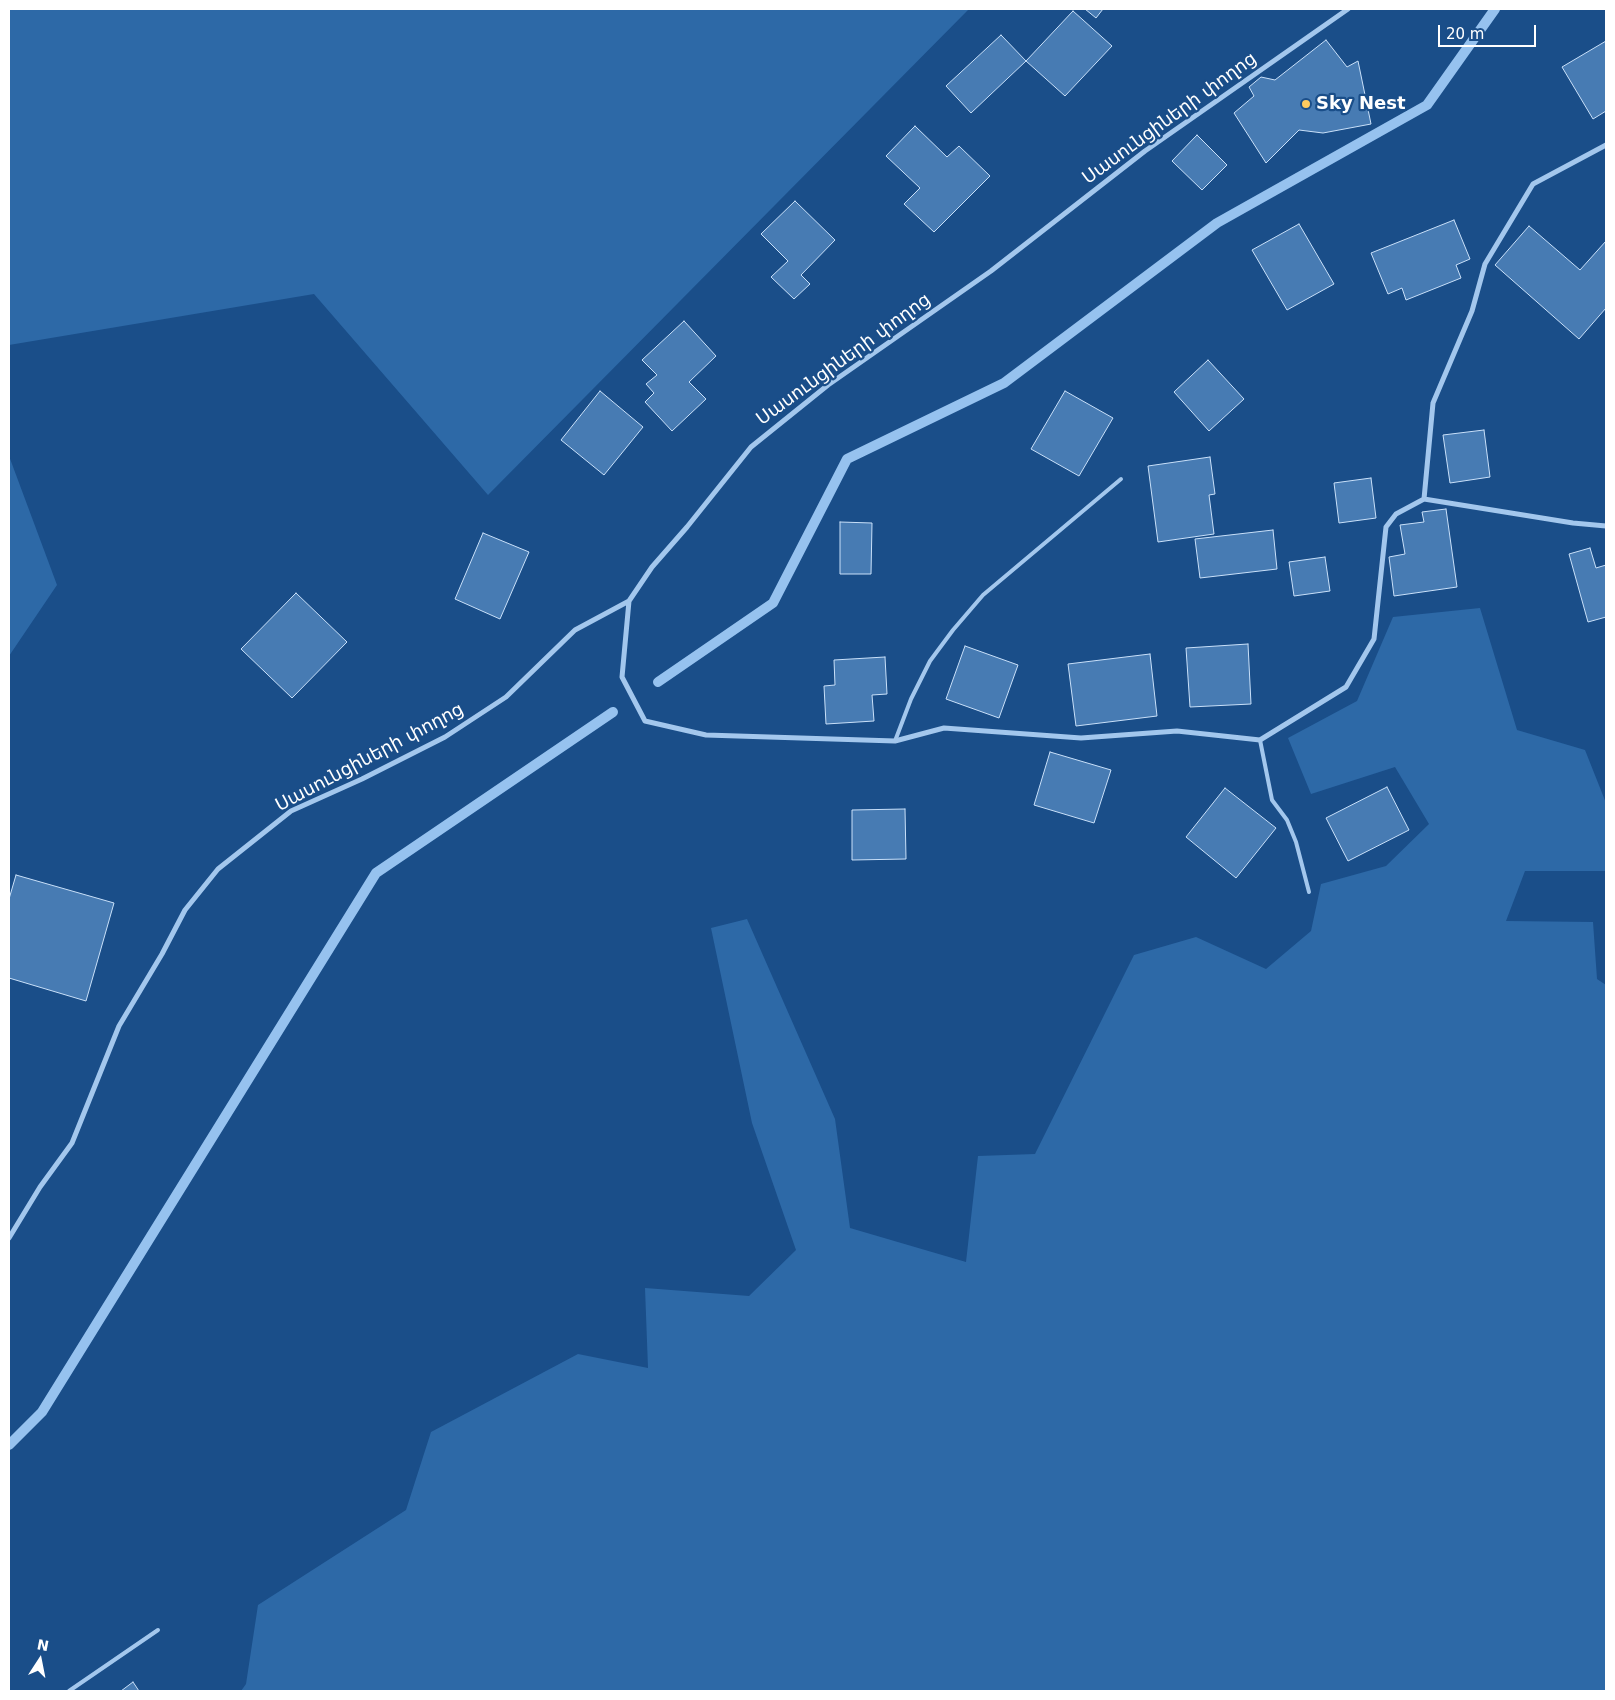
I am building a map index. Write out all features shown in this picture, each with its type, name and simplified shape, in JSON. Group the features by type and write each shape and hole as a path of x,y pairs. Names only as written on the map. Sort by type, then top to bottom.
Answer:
{"street":[{"name":"Սասունցիների փողոց","path":"9,1238 40,1187 72,1143 119,1026 162,954 185,910 218,869 291,811 445,737 506,697 575,630 629,601 652,567 687,527 751,447 828,385 991,271 1145,151 1348,9"},
{"path":"1424,499 1433,403 1472,311 1485,264 1533,184 1606,145"},
{"path":"629,601 622,677 645,722 706,735 895,741 944,728 1081,738 1177,731 1260,740 1346,687 1374,639 1386,527 1396,514 1424,499 1573,523 1606,526"}],"lane":[{"path":"895,741 911,698 930,661 983,595 1121,479"},
{"path":"1260,740 1272,800 1287,820 1296,842 1309,892"},
{"path":"69,1691 158,1630"}],"shaded area":[{"path":"9,9 969,9 488,495 314,294 9,345"},
{"path":"9,456 57,585 9,656"},
{"path":"1480,608 1517,730 1585,750 1606,803 1606,871 1525,871 1506,921 1593,922 1597,979 1606,985 1606,1691 241,1691 246,1684 258,1605 406,1510 431,1432 578,1354 648,1368 645,1288 749,1296 796,1250 752,1123 711,928 747,919 835,1119 850,1228 966,1262 978,1156 1035,1154 1134,955 1196,937 1266,969 1311,931 1321,884 1386,866 1429,824 1395,767 1311,794 1288,738 1357,701 1393,617"}],"building":[{"path":"1085,9 1103,9 1096,18"},
{"path":"1073,11 1112,46 1065,96 1026,61"},
{"path":"1001,35 1026,61 971,113 946,86"},
{"name":"Sky Nest","path":"1326,40 1347,67 1358,61 1371,124 1323,133 1299,130 1266,163 1234,113 1254,96 1249,87 1261,77 1275,80"},
{"path":"1606,41 1606,111 1593,119 1562,67"},
{"path":"915,126 947,157 959,146 990,176 934,232 904,204 920,188 886,156"},
{"path":"1197,135 1227,165 1202,190 1172,161"},
{"path":"795,201 835,240 801,275 810,284 794,299 771,277 788,261 761,234"},
{"path":"1454,220 1470,259 1456,265 1461,278 1406,300 1402,288 1388,294 1371,253"},
{"path":"1299,224 1334,284 1287,310 1252,250"},
{"path":"1529,226 1580,270 1606,241 1606,308 1579,339 1495,265"},
{"path":"684,321 716,356 689,382 706,399 672,431 645,402 654,393 646,384 657,375 642,360"},
{"path":"1208,360 1244,399 1209,431 1174,392"},
{"path":"600,391 643,427 604,475 561,440"},
{"path":"1065,391 1113,418 1079,476 1031,449"},
{"path":"1484,430 1490,477 1450,483 1443,435"},
{"path":"1210,457 1215,494 1209,495 1214,534 1158,542 1148,466"},
{"path":"1371,478 1376,518 1339,523 1334,483"},
{"path":"1446,509 1457,587 1394,596 1389,557 1405,554 1400,525 1424,522 1422,512"},
{"path":"840,522 872,523 871,574 840,574"},
{"path":"1273,530 1277,569 1200,578 1195,539"},
{"path":"483,533 529,552 500,619 455,599"},
{"path":"1590,548 1596,568 1606,565 1606,617 1588,622 1569,554"},
{"path":"1325,557 1330,591 1294,596 1289,562"},
{"path":"296,593 347,642 292,698 241,649"},
{"path":"1248,644 1251,704 1190,707 1186,648"},
{"path":"965,646 1018,665 999,718 946,699"},
{"path":"1150,654 1157,716 1076,726 1068,664"},
{"path":"885,657 887,694 872,695 874,721 826,724 824,686 835,685 834,660"},
{"path":"1050,752 1111,770 1094,823 1034,805"},
{"path":"1387,787 1409,830 1348,861 1326,818"},
{"path":"1225,788 1276,828 1236,878 1186,837"},
{"path":"905,809 906,859 852,860 852,810"},
{"path":"16,875 114,903 86,1001 9,978 9,899"},
{"path":"133,1682 139,1691 121,1691"}],"waterway":[{"path":"658,682 773,603 847,459 1004,383 1217,223 1427,105 1495,9"},
{"path":"9,1445 42,1412 376,873 613,712"}],"place":[{"name":"Sky Nest","path":"1306,104"}]}
